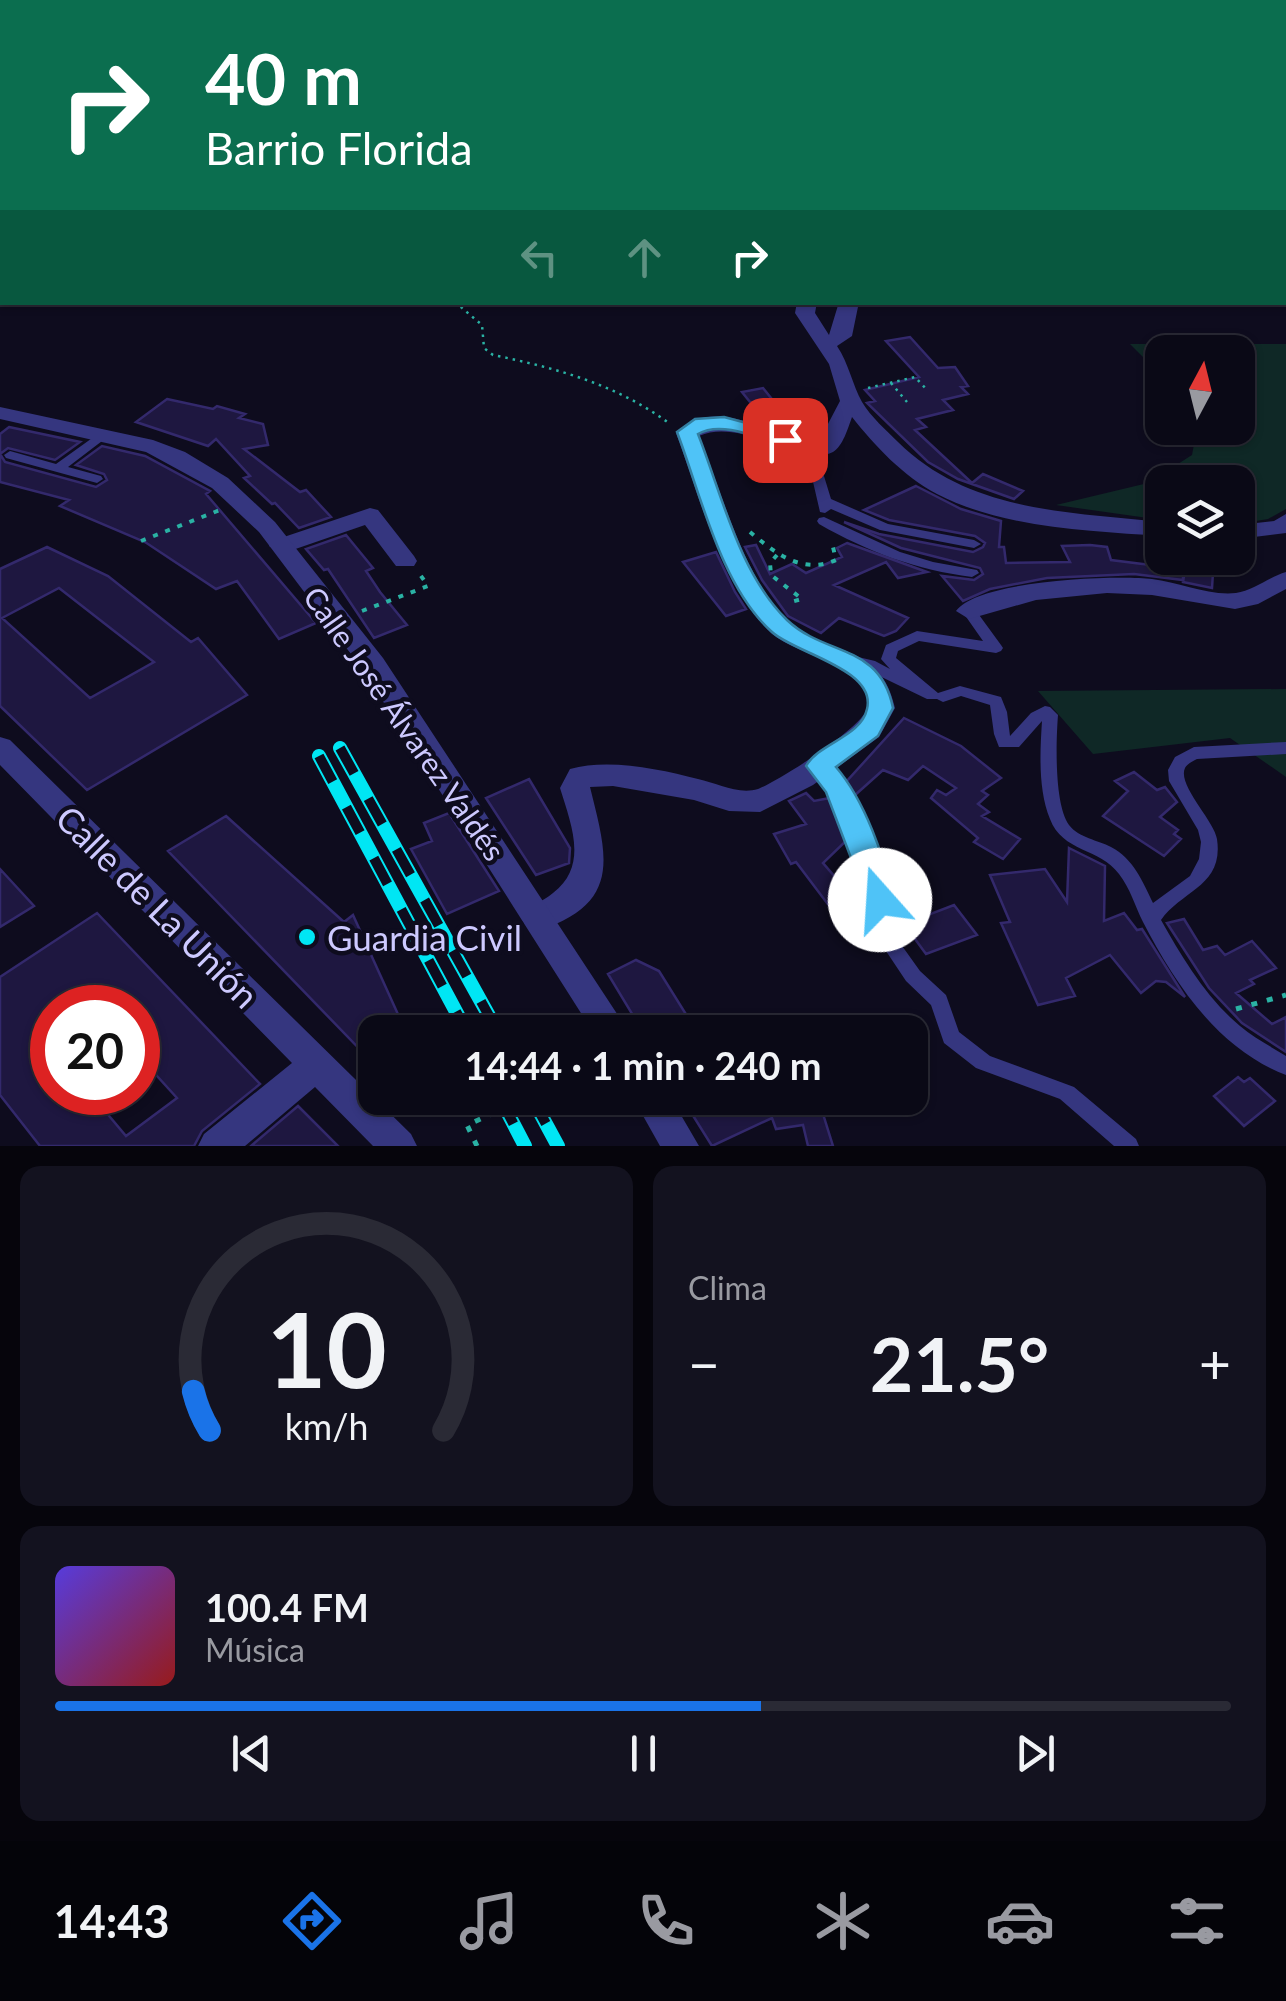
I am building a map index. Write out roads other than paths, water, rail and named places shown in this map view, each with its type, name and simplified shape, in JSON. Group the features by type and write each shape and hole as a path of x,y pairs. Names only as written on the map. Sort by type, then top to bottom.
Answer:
{"street":[{"path":"807,305 809,320 827,344 854,396 922,474 949,492 1018,509 1145,527"},
{"path":"827,344 842,336 848,305"},
{"path":"538,918 570,903 582,888 590,864 592,840 575,788 580,777 612,774 696,789 728,800 760,801 820,766 869,730 881,708 877,688 870,679 843,659 782,628 764,612 748,589 687,432 702,423 724,423 814,448 826,447 833,440 840,412 854,396"},
{"name":"Calle José Álvarez Valdés","path":"0,413 177,456 220,483 240,502 282,546 372,664 601,1015"},
{"path":"282,546 370,515 405,562"},
{"path":"1255,530 1281,526 1286,521"},
{"path":"970,611 996,600 1044,591 1150,586 1239,601 1286,580"},
{"name":"Calle de La Unión","path":"0,747 398,1146"},
{"path":"216,1146 316,1066"},
{"path":"661,1115 680,1146"}],"lane":[{"path":"60,468 102,435"},
{"path":"814,448 812,461 826,502 823,526 912,563 972,573"},
{"path":"10,455 97,479"},
{"path":"826,502 885,527 974,544"},
{"path":"843,659 870,664 932,694 888,658 891,648 917,636 996,648 970,611"},
{"path":"944,697 960,690 996,701 1003,714 1001,736 1005,743 1013,744 1028,731 1039,713 1045,711 1050,715 1048,766 1060,822 1077,840 1106,852 1126,867 1164,944 1218,1016 1232,1031 1286,1066"},
{"path":"1151,919 1155,912 1194,886 1208,862 1209,836 1202,818 1175,780 1175,768 1181,758 1194,752 1286,748"},
{"path":"820,766 838,788 873,871 880,922 887,939 913,976 939,1000 950,1037 983,1062 1067,1093 1130,1146"}],"railway":[{"path":"340,748 489,1015"},
{"path":"319,756 458,1015"},
{"path":"509,1115 525,1146"},
{"path":"541,1115 558,1146"}],"place":[{"name":"Guardia Civil","path":"307,937"}]}
